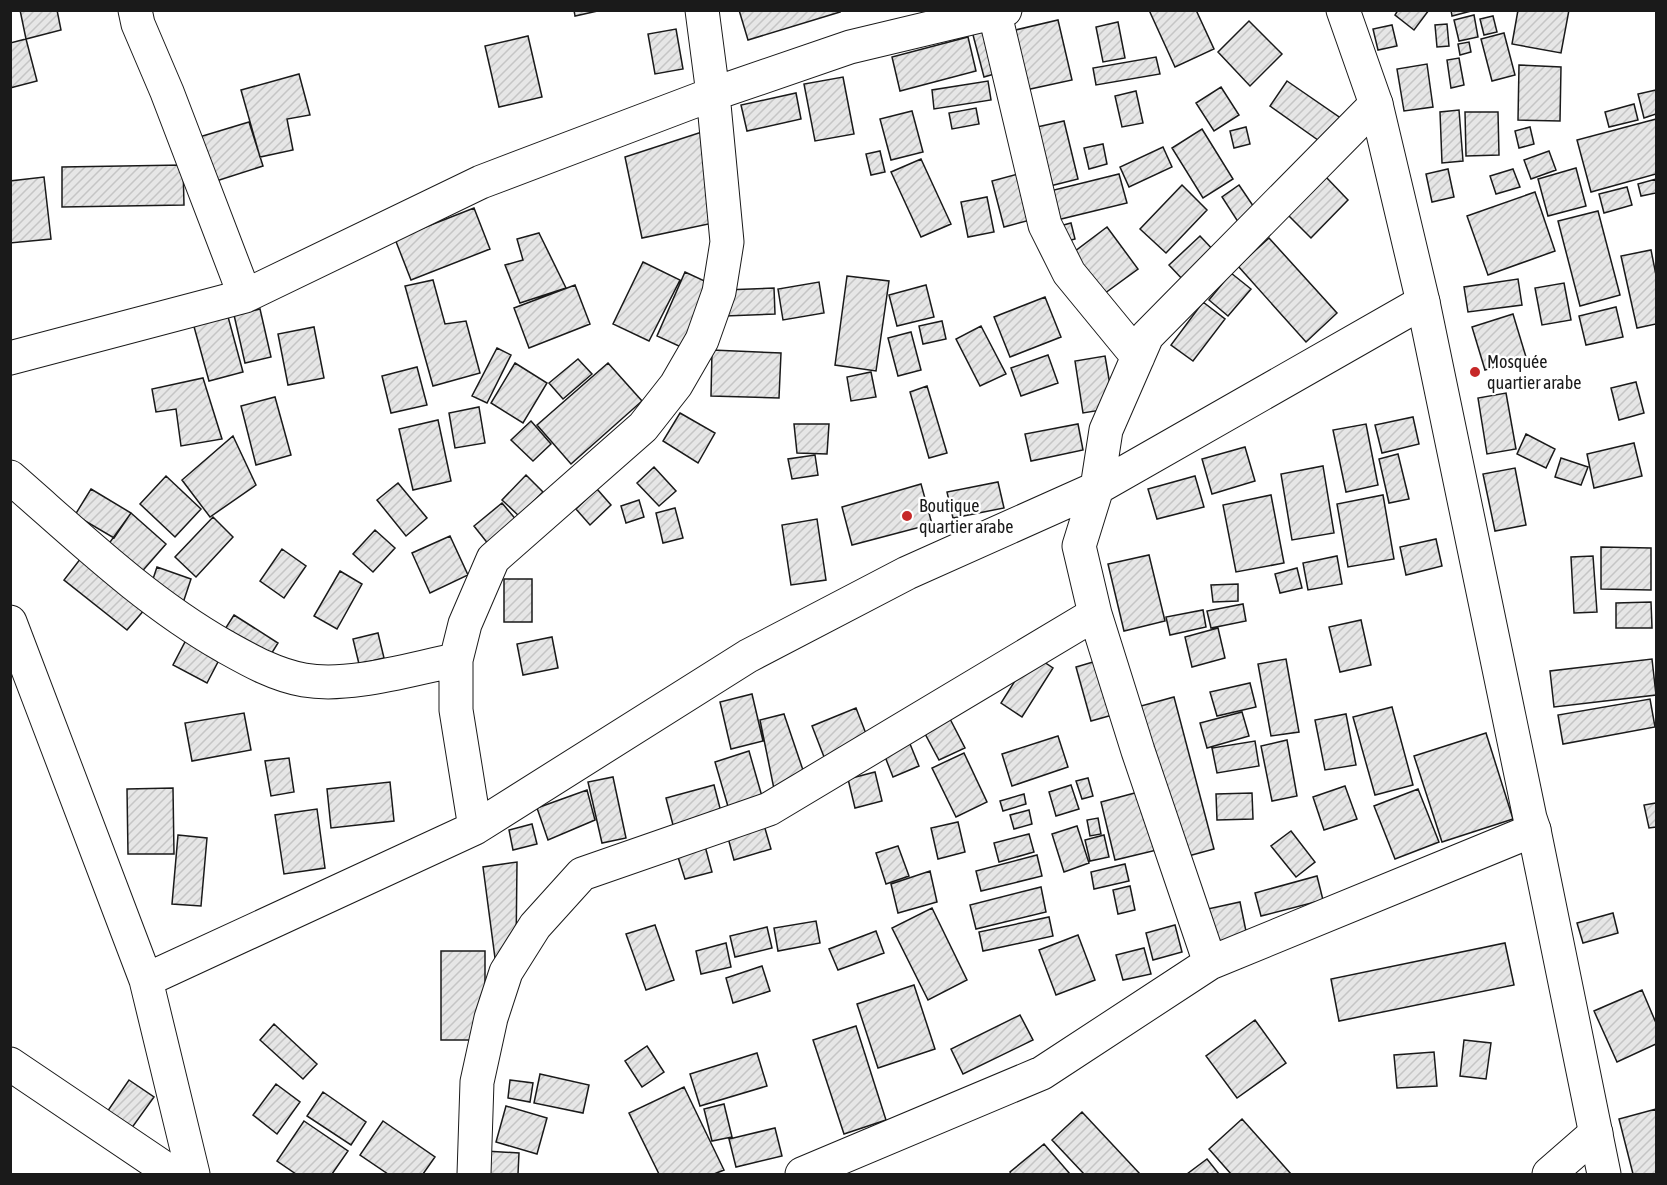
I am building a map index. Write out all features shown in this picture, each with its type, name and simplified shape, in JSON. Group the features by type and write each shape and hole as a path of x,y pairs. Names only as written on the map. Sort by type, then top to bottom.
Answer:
{"street":[{"path":"135,10 138,24 167,92 245,297"},
{"path":"476,828 456,710 456,660 465,624 493,560 644,427 676,385 702,340 719,292 727,242 713,94 702,10"},
{"path":"1343,10 1376,104 1423,302 1604,1174"},
{"path":"10,358 245,297 481,182 713,94 850,46 998,11 1045,225 1069,273 1138,357"},
{"path":"1210,963 1138,751 1095,615 1079,546 1097,488 1106,430 1147,336 1376,104"},
{"path":"146,980 476,828 748,656 907,573 1097,488 1423,302"},
{"path":"10,477 140,590 207,636 255,664 303,680 345,682 456,660"},
{"path":"474,1174 477,1082 491,1018 506,972 535,926 582,874 769,809 1095,615"},
{"path":"10,622 146,980 193,1174"},
{"path":"802,1174 1042,1073 1210,963 1534,830"},
{"path":"10,1064 173,1174"},
{"path":"1549,1174 1596,1133"}],"building":[{"path":"20,10 57,10 61,30 26,39"},
{"path":"574,10 602,10 575,16"},
{"path":"739,10 839,10 840,12 748,40"},
{"path":"1149,10 1196,10 1214,49 1175,67"},
{"path":"1398,10 1429,10 1414,30 1395,15"},
{"path":"1451,10 1475,10 1452,16"},
{"path":"1518,10 1569,10 1561,53 1512,44"},
{"path":"1474,15 1478,37 1459,41 1454,20"},
{"path":"1493,16 1497,32 1484,35 1480,19"},
{"path":"1058,20 1072,80 1021,91 1007,32"},
{"path":"1249,21 1282,54 1250,86 1218,52"},
{"path":"1118,22 1125,58 1103,62 1096,27"},
{"path":"1447,24 1449,46 1437,47 1435,25"},
{"path":"1392,25 1397,46 1378,50 1373,29"},
{"path":"990,27 1001,72 984,77 972,31"},
{"path":"676,29 683,69 655,74 648,34"},
{"path":"1504,33 1515,75 1492,81 1481,39"},
{"path":"528,36 542,97 499,107 485,46"},
{"path":"968,37 976,71 900,91 892,57"},
{"path":"26,39 37,81 10,88 10,43"},
{"path":"1469,42 1471,52 1460,55 1458,44"},
{"path":"1156,57 1160,74 1096,85 1093,68"},
{"path":"1459,58 1464,85 1451,88 1447,60"},
{"path":"1427,64 1433,107 1404,111 1397,69"},
{"path":"1519,65 1561,67 1560,121 1518,120"},
{"path":"299,74 310,115 287,119 293,150 260,157 241,90"},
{"path":"843,77 854,134 815,141 804,84"},
{"path":"988,81 991,100 934,109 932,90"},
{"path":"1287,81 1342,119 1325,145 1270,106"},
{"path":"1221,87 1239,115 1214,131 1196,103"},
{"path":"1656,90 1656,114 1644,118 1638,94"},
{"path":"1136,91 1143,123 1122,127 1115,96"},
{"path":"796,93 801,119 747,131 741,105"},
{"path":"1634,104 1638,120 1609,127 1605,112"},
{"path":"976,108 979,124 952,129 949,113"},
{"path":"1459,110 1463,161 1442,163 1440,112"},
{"path":"912,111 923,152 891,160 880,119"},
{"path":"1465,112 1498,112 1499,155 1466,156"},
{"path":"1656,119 1656,174 1591,192 1577,140"},
{"path":"1064,121 1078,179 1042,188 1028,129"},
{"path":"249,122 263,166 210,183 196,138"},
{"path":"1246,127 1250,144 1234,148 1230,131"},
{"path":"1530,127 1534,144 1519,148 1515,131"},
{"path":"1202,129 1233,179 1203,198 1172,148"},
{"path":"708,130 718,222 642,238 625,157"},
{"path":"1103,144 1107,164 1089,169 1084,148"},
{"path":"1163,147 1172,167 1129,187 1120,167"},
{"path":"880,151 885,172 871,175 866,154"},
{"path":"1549,151 1556,170 1531,179 1524,160"},
{"path":"921,159 951,224 921,237 891,172"},
{"path":"183,165 184,205 62,207 62,167"},
{"path":"1576,168 1586,206 1548,216 1538,179"},
{"path":"1448,169 1454,197 1432,202 1426,174"},
{"path":"1513,169 1520,187 1496,194 1490,176"},
{"path":"1022,173 1034,219 1004,227 992,181"},
{"path":"1119,174 1127,203 1057,220 1050,191"},
{"path":"1325,176 1348,200 1311,238 1287,214"},
{"path":"44,177 51,239 10,243 10,181"},
{"path":"1656,179 1656,193 1641,196 1638,184"},
{"path":"1182,185 1207,210 1166,253 1140,229"},
{"path":"1239,185 1260,216 1242,228 1222,197"},
{"path":"1627,187 1632,205 1604,213 1599,194"},
{"path":"1535,192 1555,251 1488,275 1467,216"},
{"path":"987,197 994,232 968,237 961,202"},
{"path":"474,208 490,249 411,280 395,239"},
{"path":"1598,211 1620,295 1580,306 1558,221"},
{"path":"1071,223 1075,239 1060,243 1056,227"},
{"path":"1107,227 1138,269 1101,296 1070,255"},
{"path":"539,233 566,288 520,303 505,265 523,260 517,239"},
{"path":"1200,236 1216,253 1185,282 1169,265"},
{"path":"1269,238 1337,313 1306,342 1238,266"},
{"path":"1651,250 1656,275 1656,324 1637,328 1621,256"},
{"path":"643,262 680,280 649,341 613,324"},
{"path":"685,272 709,283 681,347 657,336"},
{"path":"1231,273 1251,289 1228,316 1209,300"},
{"path":"847,276 889,281 876,371 835,365"},
{"path":"1518,279 1522,305 1468,312 1464,287"},
{"path":"433,280 445,324 466,321 480,373 433,386 405,286"},
{"path":"819,282 824,313 783,320 778,289"},
{"path":"1564,283 1571,320 1542,325 1535,288"},
{"path":"575,285 590,324 529,348 514,308"},
{"path":"926,285 934,317 897,326 889,295"},
{"path":"774,288 775,314 725,316 724,290"},
{"path":"1045,297 1061,337 1010,357 994,317"},
{"path":"1203,302 1225,319 1193,361 1171,345"},
{"path":"1616,307 1623,337 1586,345 1579,316"},
{"path":"260,309 271,357 245,363 234,315"},
{"path":"227,313 243,372 209,381 193,323"},
{"path":"1513,314 1526,357 1485,370 1472,327"},
{"path":"942,321 946,339 923,344 919,326"},
{"path":"981,326 1006,374 980,386 956,339"},
{"path":"314,327 324,378 288,385 278,334"},
{"path":"911,332 921,370 898,376 888,338"},
{"path":"497,348 511,355 487,403 472,396"},
{"path":"712,350 781,353 779,398 711,396"},
{"path":"1048,355 1058,383 1021,396 1011,368"},
{"path":"1105,356 1114,408 1083,413 1075,361"},
{"path":"578,359 592,374 563,399 549,383"},
{"path":"515,363 547,383 523,423 491,403"},
{"path":"608,363 642,401 571,464 537,425"},
{"path":"417,367 427,405 391,413 382,376"},
{"path":"871,372 876,397 851,401 847,377"},
{"path":"203,378 222,439 181,446 176,409 156,412 152,389"},
{"path":"1636,382 1644,413 1619,420 1611,388"},
{"path":"927,386 947,453 929,458 910,392"},
{"path":"1506,393 1516,449 1487,454 1478,398"},
{"path":"275,397 291,455 256,465 241,406"},
{"path":"479,407 485,443 455,448 449,413"},
{"path":"680,413 715,433 698,463 663,441"},
{"path":"1413,417 1419,444 1382,453 1375,425"},
{"path":"438,420 451,481 413,490 399,429"},
{"path":"531,421 551,444 533,461 511,440"},
{"path":"794,424 829,424 827,454 797,453"},
{"path":"1078,424 1083,450 1031,461 1025,434"},
{"path":"1366,424 1378,485 1346,492 1333,430"},
{"path":"1526,434 1555,449 1546,468 1517,454"},
{"path":"233,436 256,485 210,517 182,480"},
{"path":"1634,443 1642,476 1594,488 1587,454"},
{"path":"1245,447 1255,481 1212,494 1202,459"},
{"path":"1398,454 1409,499 1389,503 1379,459"},
{"path":"815,455 818,475 792,479 788,459"},
{"path":"1561,458 1588,467 1581,485 1555,477"},
{"path":"1323,466 1334,533 1292,540 1281,474"},
{"path":"654,467 676,491 659,506 637,483"},
{"path":"1515,468 1526,525 1495,531 1483,474"},
{"path":"526,475 543,492 519,516 502,500"},
{"path":"166,476 201,509 175,537 140,504"},
{"path":"1195,476 1204,507 1157,519 1148,489"},
{"path":"998,482 1004,508 953,518 947,492"},
{"path":"398,483 427,518 406,536 377,500"},
{"path":"921,484 932,524 852,545 842,507"},
{"path":"91,489 131,513 114,538 75,515"},
{"path":"597,489 611,505 590,525 576,509"},
{"path":"1271,495 1284,563 1236,572 1223,505"},
{"path":"1383,495 1394,559 1348,567 1337,504"},
{"path":"639,500 644,517 626,523 621,506"},
{"path":"502,503 518,522 489,545 474,526"},
{"path":"675,508 683,538 663,543 656,513"},
{"path":"131,513 166,544 138,576 105,549"},
{"path":"213,517 233,537 196,577 175,557"},
{"path":"817,519 826,580 791,585 782,525"},
{"path":"375,530 395,548 373,572 353,554"},
{"path":"450,536 468,575 430,593 412,553"},
{"path":"1436,539 1442,566 1406,575 1400,547"},
{"path":"1601,547 1651,548 1651,590 1601,589"},
{"path":"282,549 306,566 284,598 260,581"},
{"path":"1149,555 1165,621 1124,631 1108,564"},
{"path":"1337,556 1342,584 1308,590 1303,563"},
{"path":"1593,556 1597,612 1574,613 1571,557"},
{"path":"81,558 145,609 127,630 64,580"},
{"path":"157,567 191,579 183,603 149,591"},
{"path":"1297,568 1302,588 1280,593 1275,574"},
{"path":"340,571 362,584 337,629 314,616"},
{"path":"504,579 532,579 532,622 504,622"},
{"path":"1238,584 1238,601 1213,602 1211,585"},
{"path":"1651,602 1652,628 1616,628 1616,603"},
{"path":"1243,604 1246,621 1211,628 1207,611"},
{"path":"1203,610 1206,627 1170,635 1166,617"},
{"path":"234,615 278,643 265,664 220,637"},
{"path":"1361,620 1371,665 1340,672 1329,627"},
{"path":"1218,628 1225,658 1192,667 1185,637"},
{"path":"378,633 384,658 359,664 353,639"},
{"path":"552,637 558,668 523,675 517,644"},
{"path":"186,640 220,658 207,683 173,665"},
{"path":"1032,654 1053,668 1022,717 1001,703"},
{"path":"1286,659 1299,732 1271,736 1258,664"},
{"path":"1652,659 1656,695 1554,707 1550,671"},
{"path":"1100,660 1116,714 1091,721 1076,667"},
{"path":"1250,683 1256,707 1217,716 1210,692"},
{"path":"752,694 763,741 731,749 720,702"},
{"path":"1174,697 1214,849 1181,858 1141,706"},
{"path":"1650,699 1655,727 1563,744 1558,715"},
{"path":"1392,707 1413,785 1375,795 1353,717"},
{"path":"856,708 870,744 826,762 812,726"},
{"path":"1242,712 1249,736 1207,748 1200,723"},
{"path":"244,713 251,750 192,761 185,723"},
{"path":"784,714 806,779 774,789 760,720"},
{"path":"1346,714 1356,765 1325,770 1315,720"},
{"path":"949,717 965,748 939,760 923,730"},
{"path":"1486,733 1513,819 1442,842 1414,756"},
{"path":"1058,736 1068,767 1012,786 1002,754"},
{"path":"908,739 919,766 893,777 882,749"},
{"path":"1287,740 1297,796 1272,801 1261,746"},
{"path":"1255,741 1259,766 1217,773 1212,748"},
{"path":"749,751 763,800 729,810 715,762"},
{"path":"964,753 987,802 956,817 932,768"},
{"path":"289,758 294,792 271,796 265,761"},
{"path":"875,772 882,801 855,808 848,779"},
{"path":"613,777 626,838 602,843 588,782"},
{"path":"1088,778 1093,796 1082,799 1076,781"},
{"path":"390,782 394,821 331,828 327,789"},
{"path":"714,785 721,812 673,825 666,798"},
{"path":"1071,785 1079,809 1056,816 1049,792"},
{"path":"1345,786 1357,819 1324,830 1313,797"},
{"path":"173,788 174,854 128,854 127,789"},
{"path":"1418,789 1439,842 1395,859 1374,806"},
{"path":"587,790 595,820 548,840 537,808"},
{"path":"1146,790 1161,849 1115,860 1101,802"},
{"path":"1252,793 1253,819 1217,820 1216,794"},
{"path":"1024,794 1026,804 1003,811 1000,801"},
{"path":"1656,803 1656,827 1649,828 1644,805"},
{"path":"317,809 325,868 284,874 275,815"},
{"path":"1029,810 1032,824 1014,829 1010,815"},
{"path":"1098,818 1101,834 1090,836 1087,820"},
{"path":"958,822 965,852 938,859 931,828"},
{"path":"532,824 537,844 513,850 509,830"},
{"path":"764,825 771,849 734,860 727,834"},
{"path":"1077,826 1089,863 1064,872 1052,834"},
{"path":"1291,831 1315,862 1296,877 1271,846"},
{"path":"1029,834 1034,852 999,862 994,843"},
{"path":"178,835 207,838 201,906 172,904"},
{"path":"1104,835 1109,857 1090,861 1085,840"},
{"path":"705,846 712,872 685,879 677,854"},
{"path":"898,846 909,876 886,884 876,853"},
{"path":"1037,855 1042,876 981,891 976,871"},
{"path":"517,862 516,953 495,958 483,867"},
{"path":"1125,864 1129,881 1094,889 1091,872"},
{"path":"930,871 937,902 898,913 891,884"},
{"path":"1317,876 1323,900 1261,916 1255,893"},
{"path":"1130,886 1135,910 1118,914 1113,890"},
{"path":"1041,887 1046,912 976,929 970,905"},
{"path":"1240,902 1248,941 1212,949 1203,910"},
{"path":"932,908 967,980 928,1000 892,928"},
{"path":"1613,913 1618,933 1583,943 1577,923"},
{"path":"1049,917 1053,936 983,951 979,932"},
{"path":"816,921 820,943 778,951 774,928"},
{"path":"655,925 674,980 646,990 626,934"},
{"path":"1175,925 1182,952 1153,960 1146,933"},
{"path":"767,927 772,948 735,957 730,936"},
{"path":"876,931 884,953 838,970 829,949"},
{"path":"1078,935 1095,980 1056,995 1039,950"},
{"path":"726,943 731,967 701,974 696,951"},
{"path":"1505,943 1514,985 1339,1021 1331,979"},
{"path":"1144,948 1151,974 1123,980 1116,955"},
{"path":"441,951 485,951 485,1040 441,1040"},
{"path":"762,966 770,991 733,1003 726,978"},
{"path":"914,985 935,1049 878,1068 857,1004"},
{"path":"1642,990 1656,1023 1656,1044 1617,1062 1594,1011"},
{"path":"1020,1015 1033,1040 963,1074 951,1049"},
{"path":"1255,1020 1286,1063 1237,1098 1206,1056"},
{"path":"274,1024 317,1064 303,1079 260,1040"},
{"path":"856,1026 886,1120 844,1134 813,1040"},
{"path":"1464,1040 1491,1043 1486,1079 1460,1076"},
{"path":"647,1046 664,1072 642,1087 625,1061"},
{"path":"1434,1052 1437,1086 1397,1088 1394,1055"},
{"path":"757,1053 767,1086 700,1106 690,1074"},
{"path":"540,1074 589,1085 583,1113 534,1103"},
{"path":"129,1080 154,1097 131,1129 107,1112"},
{"path":"510,1080 533,1083 530,1102 508,1098"},
{"path":"276,1084 300,1102 277,1134 253,1115"},
{"path":"684,1087 724,1170 714,1174 659,1174 629,1113"},
{"path":"323,1092 366,1122 351,1145 307,1116"},
{"path":"724,1104 732,1137 712,1141 704,1109"},
{"path":"506,1106 547,1118 537,1154 496,1142"},
{"path":"1656,1109 1656,1174 1633,1174 1619,1119"},
{"path":"1082,1112 1140,1174 1084,1174 1052,1140"},
{"path":"1242,1119 1291,1174 1231,1174 1209,1149"},
{"path":"304,1121 348,1151 332,1174 296,1174 277,1161"},
{"path":"383,1121 435,1157 423,1174 388,1174 360,1155"},
{"path":"775,1128 782,1156 736,1167 729,1139"},
{"path":"1044,1144 1070,1174 1011,1174 1010,1172"},
{"path":"485,1151 519,1153 518,1174 484,1174"},
{"path":"1207,1159 1219,1174 1187,1174"}],"place":[{"name":"Mosquée quartier arabe","path":"1475,372"},
{"name":"Boutique quartier arabe","path":"907,516"}]}
